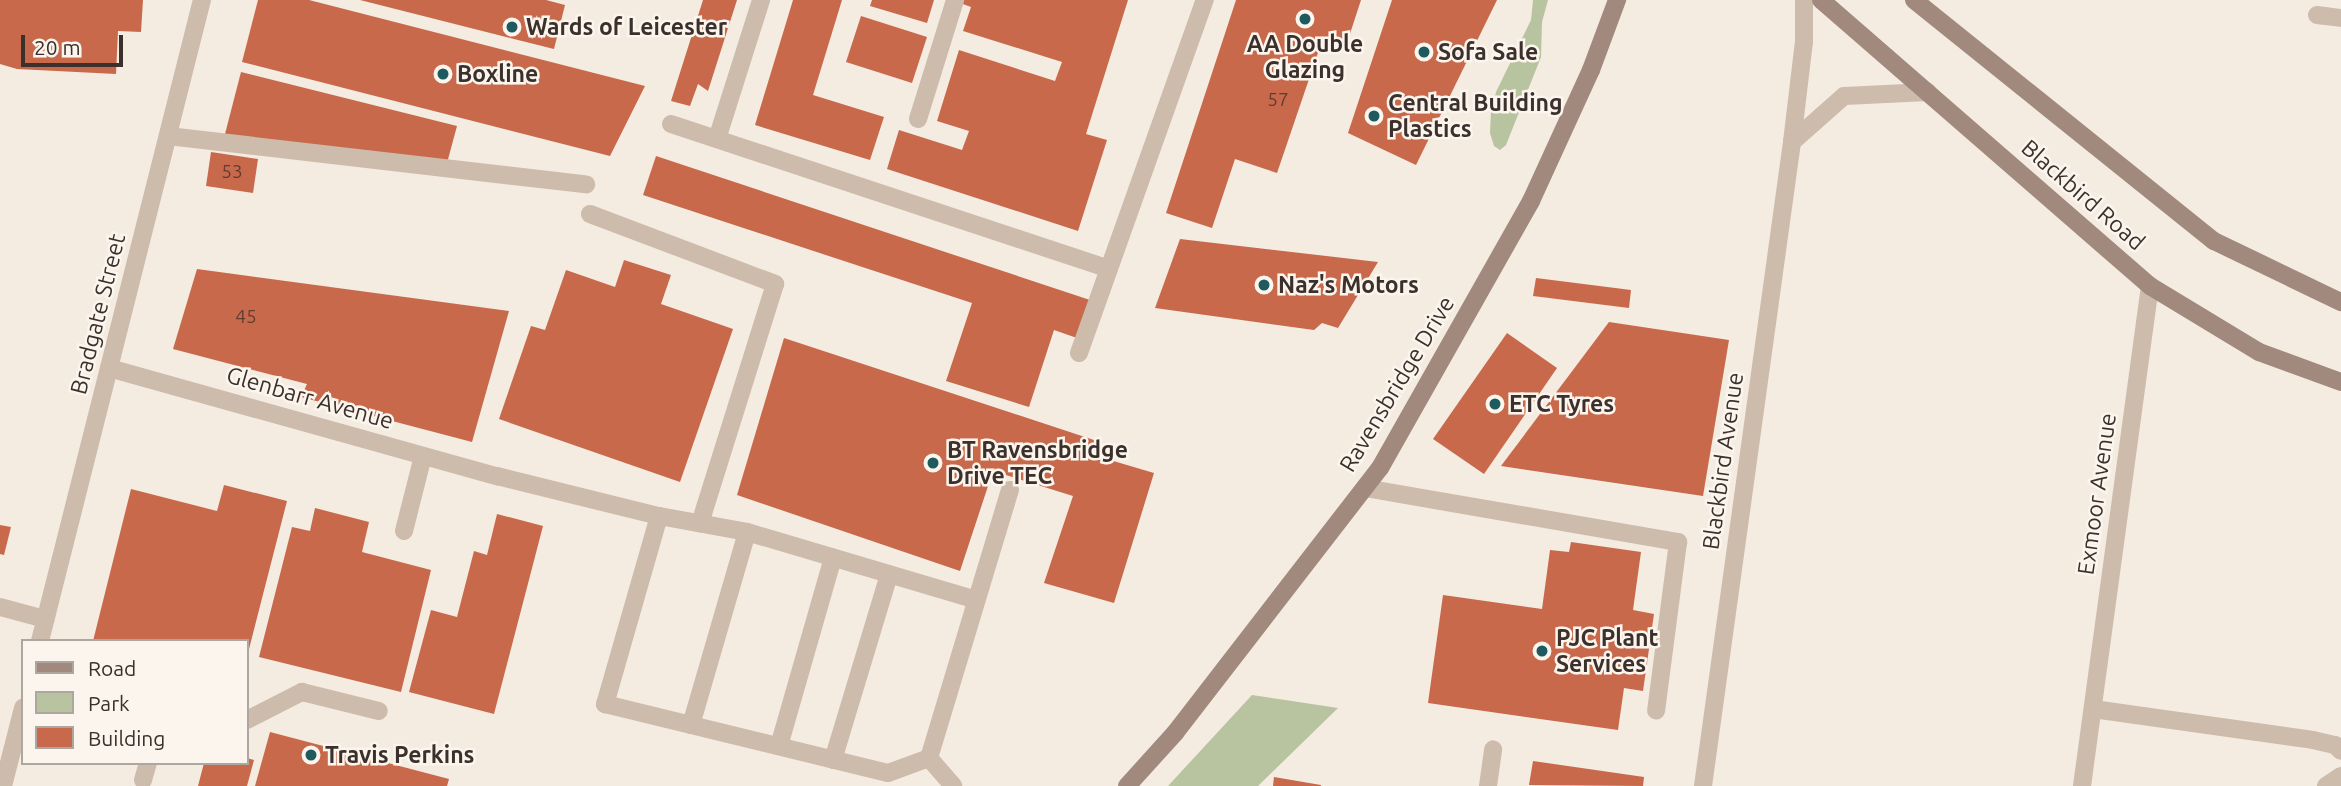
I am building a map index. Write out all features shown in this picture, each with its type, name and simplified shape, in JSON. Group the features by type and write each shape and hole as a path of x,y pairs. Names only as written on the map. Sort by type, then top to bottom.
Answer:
{"street":[{"name":"Bradgate Street","path":"40,639 202,0"},
{"path":"717,139 761,0"},
{"path":"918,119 955,0"},
{"path":"1079,353 1205,0"},
{"name":"Ravensbridge Drive","path":"1126,786 1175,733 1380,468 1531,201 1591,69 1617,0"},
{"name":"Blackbird Avenue","path":"1703,786 1792,142 1804,42 1804,0"},
{"name":"Blackbird Road","path":"1821,0 2150,286 2259,352 2341,382"},
{"name":"Blackbird Road","path":"1914,0 2214,241 2341,302"},
{"path":"2318,15 2341,18"},
{"path":"1792,142 1844,96 1928,92"},
{"path":"671,124 1109,269"},
{"path":"168,136 586,184"},
{"path":"590,214 775,284 700,524"},
{"name":"Exmoor Avenue","path":"2082,786 2150,286"},
{"name":"Glenbarr Avenue","path":"109,368 498,477 659,516 747,533 976,600"},
{"path":"404,531 423,456"},
{"path":"1365,488 1678,542 1656,710"},
{"path":"929,758 1010,490"},
{"path":"659,516 605,704 888,773 929,758"},
{"path":"691,725 747,533"},
{"path":"779,746 834,558"},
{"path":"834,760 889,574"},
{"path":"0,607 45,619"},
{"path":"248,719 302,692 379,711"},
{"path":"2093,709 2313,740 2335,745 2341,751"},
{"path":"3,786 21,716"},
{"path":"1488,786 1493,749"},
{"path":"929,758 953,786"},
{"path":"2326,786 2341,776"}],"green space":[{"path":"1533,0 1548,0 1542,22 1541,57 1506,145 1500,150 1494,146 1490,133 1491,112 1496,92 1531,20"},
{"path":"1252,695 1338,708 1258,786 1168,786"}],"building":[{"path":"0,0 143,0 141,32 118,31 116,74 17,69 0,64"},
{"name":"Boxline","path":"258,0 309,0 645,86 610,156 242,62"},
{"name":"Wards of Leicester","path":"360,0 546,0 565,5 554,49"},
{"path":"703,0 737,0 708,91 698,84 690,106 671,101"},
{"path":"793,0 842,0 813,95 884,117 870,160 755,125"},
{"path":"872,0 934,0 927,23 870,6"},
{"path":"961,0 1128,0 1086,134 1107,140 1078,231 887,169 899,130 962,150 969,131 937,121 959,50 1055,81 1062,62 963,31 971,7 960,3"},
{"path":"1236,0 1361,0 1345,49 1322,41 1277,173 1235,159 1212,228 1166,213"},
{"name":"Sofa Sale","path":"1392,0 1497,0 1416,165 1348,133"},
{"path":"861,16 927,37 912,83 846,62"},
{"name":"Boxline","path":"241,72 457,126 447,163 225,134"},
{"path":"211,152 258,159 253,193 206,186"},
{"path":"656,156 1090,300 1077,338 1054,330 1029,407 946,381 972,303 643,195"},
{"name":"Naz's Motors","path":"1180,239 1378,262 1338,328 1322,323 1314,330 1155,308"},
{"path":"624,260 671,275 661,304 733,329 680,482 499,419 531,326 545,330 566,270 615,287"},
{"path":"197,269 509,311 472,442 301,397 307,384 173,349"},
{"path":"1536,278 1631,290 1629,308 1533,296"},
{"path":"1609,322 1729,340 1703,496 1501,466"},
{"name":"ETC Tyres","path":"1507,333 1557,368 1484,474 1433,439"},
{"name":"BT Ravensbridge Drive TEC","path":"784,338 1100,442 1093,455 1154,473 1114,603 1044,583 1073,496 993,471 960,571 737,495"},
{"path":"224,485 287,501 248,653 248,639 94,639 131,489 217,511"},
{"path":"315,508 369,522 362,552 431,570 401,692 259,657 292,527 310,531"},
{"path":"497,514 543,526 494,714 409,692 431,610 457,617 474,551 487,555"},
{"path":"0,525 11,527 4,555 0,554"},
{"name":"PJC Plant Services","path":"1571,542 1641,552 1633,610 1654,614 1643,691 1624,688 1618,730 1428,703 1443,595 1542,609 1550,550 1569,552"},
{"name":"Travis Perkins","path":"270,732 449,779 447,786 255,786"},
{"path":"248,758 254,760 247,786 198,786 203,765 248,765"},
{"path":"1533,761 1644,777 1643,786 1529,785"},
{"path":"1274,777 1321,785 1321,786 1273,786"}],"place":[{"name":"AA Double Glazing","path":"1305,19"},
{"name":"Wards of Leicester","path":"512,27"},
{"name":"Sofa Sale","path":"1424,52"},
{"name":"Boxline","path":"443,74"},
{"name":"Central Building Plastics","path":"1374,116"},
{"name":"Naz's Motors","path":"1264,285"},
{"name":"ETC Tyres","path":"1495,404"},
{"name":"BT Ravensbridge Drive TEC","path":"933,463"},
{"name":"PJC Plant Services","path":"1542,651"},
{"name":"Travis Perkins","path":"311,755"}]}
